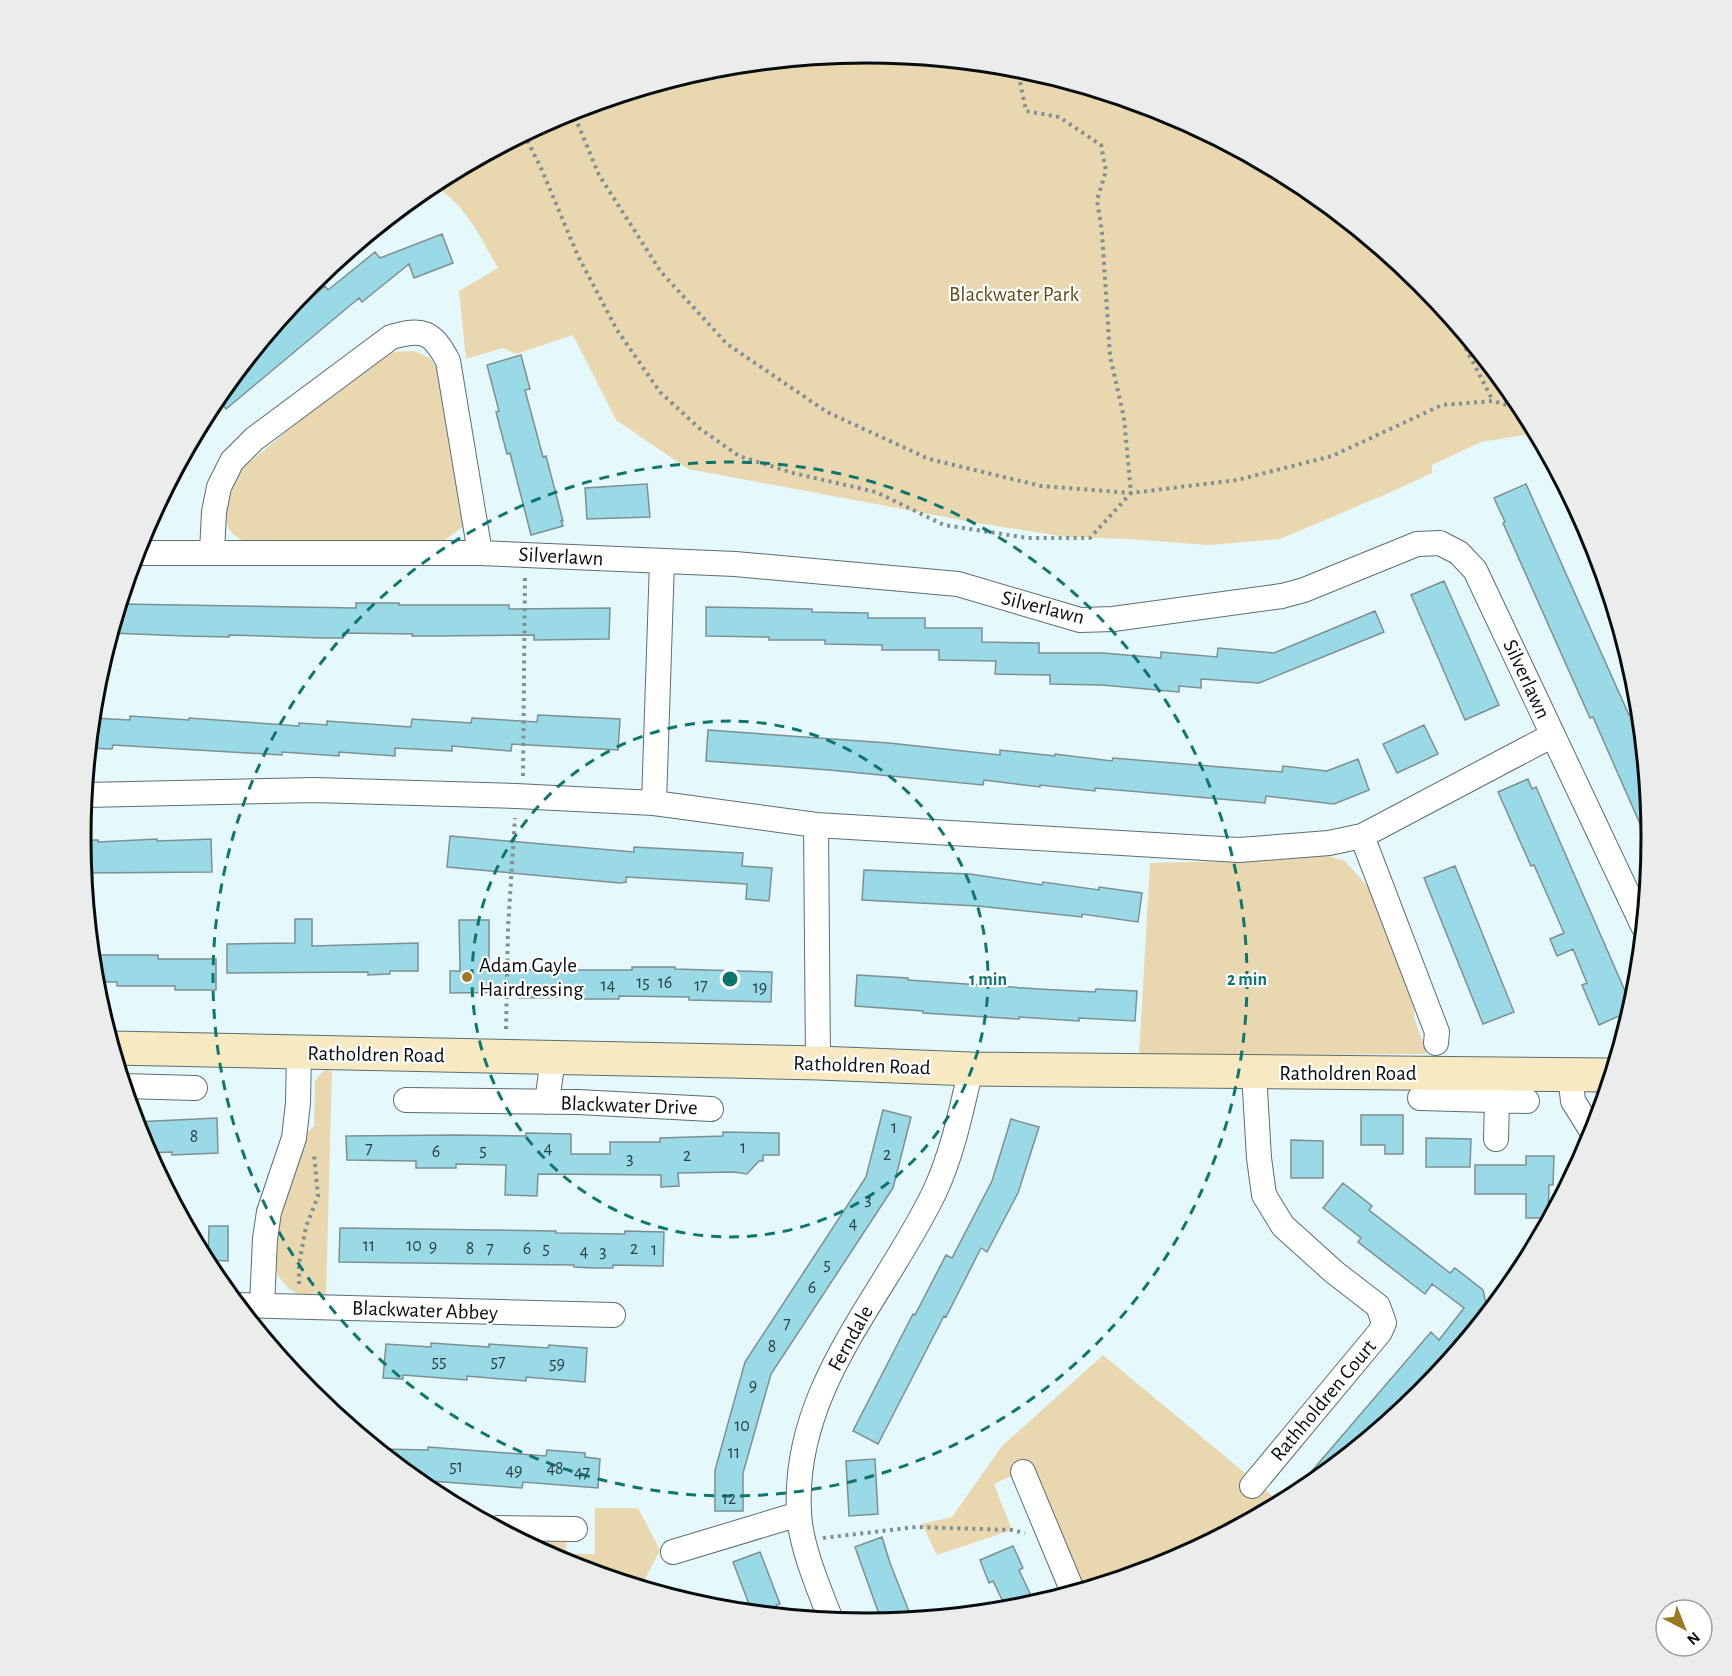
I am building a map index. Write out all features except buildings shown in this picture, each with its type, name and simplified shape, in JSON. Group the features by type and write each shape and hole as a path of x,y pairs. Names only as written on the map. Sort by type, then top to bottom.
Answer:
{"street":[{"path":"212,552 214,512 219,488 232,461 254,439 390,337 407,332 426,333 439,344 448,361 480,553"},
{"name":"Silverlawn","path":"146,553 480,553 735,564 958,584 1080,620 1102,620 1282,596 1304,590 1417,544 1440,543 1459,553 1475,570 1637,913"},
{"path":"654,803 662,561"},
{"name":"Silverlawn","path":"93,795 314,790 520,796 654,803 816,825 1239,850 1329,843 1362,836 1553,735"},
{"path":"816,825 818,1064"},
{"path":"1362,836 1437,1032 1436,1043"},
{"name":"Ratholdren Road","path":"120,1048 971,1069 1254,1073 1458,1086 1569,1075 1604,1075"},
{"path":"262,1305 264,1239 269,1212 294,1138 298,1052"},
{"name":"Blackwater Drive","path":"547,1102 553,1058"},
{"name":"Ferndale","path":"828,1612 811,1567 799,1514 798,1488 804,1447 817,1399 837,1358 934,1191 954,1141 971,1069"},
{"name":"Rathholdren Court","path":"1252,1486 1380,1332 1384,1323 1378,1306 1334,1272 1283,1226 1264,1195 1259,1158 1254,1073"},
{"path":"1569,1075 1573,1101 1587,1123"},
{"path":"132,1086 195,1088"},
{"path":"1420,1098 1458,1086 1497,1100 1527,1101"},
{"name":"Blackwater Drive","path":"405,1100 547,1102 711,1109"},
{"path":"1496,1139 1497,1100"},
{"name":"Blackwater Abbey","path":"247,1305 613,1315"},
{"path":"1023,1472 1070,1586"},
{"path":"673,1552 799,1514"},
{"path":"514,1528 575,1529"}],"path":[{"path":"527,141 578,256 617,330 660,392 699,428 739,456 794,473 876,492 944,525 1028,538 1090,538 1131,493 1124,418 1110,356 1102,232 1097,200 1106,171 1101,145 1059,117 1026,111 1019,78"},
{"path":"576,119 599,175 661,272 727,344 827,412 929,459 1041,486 1131,493 1237,480 1332,456 1442,405 1493,401 1509,406"},
{"path":"1466,348 1493,401"},
{"path":"505,1057 508,928 520,796 525,555"},
{"path":"296,1119 313,1145 318,1196 306,1227 299,1264 299,1306"},
{"path":"805,1542 916,1527 965,1527 1012,1530 1053,1544"}],"green space":[{"name":"Blackwater Park","path":"866,63 967,70 1067,89 1163,122 1209,143 1254,167 1338,223 1377,255 1449,327 1481,366 1527,434 1481,442 1432,465 1432,473 1280,539 1209,545 1067,537 977,523 688,469 616,420 573,335 516,354 503,348 466,359 459,291 498,268 463,211 441,190 479,167 569,122 665,89 715,78 815,65"},
{"path":"414,351 430,358 441,375 464,526 442,542 257,545 234,535 227,521 227,505 232,489 244,467 363,367 391,352"},
{"path":"1319,853 1345,861 1368,887 1417,995 1414,1017 1427,1054 1139,1056 1150,863 1297,859"},
{"path":"325,1069 332,1072 326,1297 305,1298 289,1289 277,1275 274,1254 276,1233 301,1139 314,1126 315,1081"},
{"path":"1103,1355 1273,1497 1209,1533 1163,1554 1080,1583 1030,1467 994,1484 1012,1530 937,1555 922,1524 952,1517 1002,1446"},
{"path":"595,1508 638,1508 660,1550 644,1581 569,1554 595,1554"},
{"path":"541,1541 566,1542 567,1553"}],"place":[{"name":"Adam Gayle Hairdressing","path":"467,977"}]}
